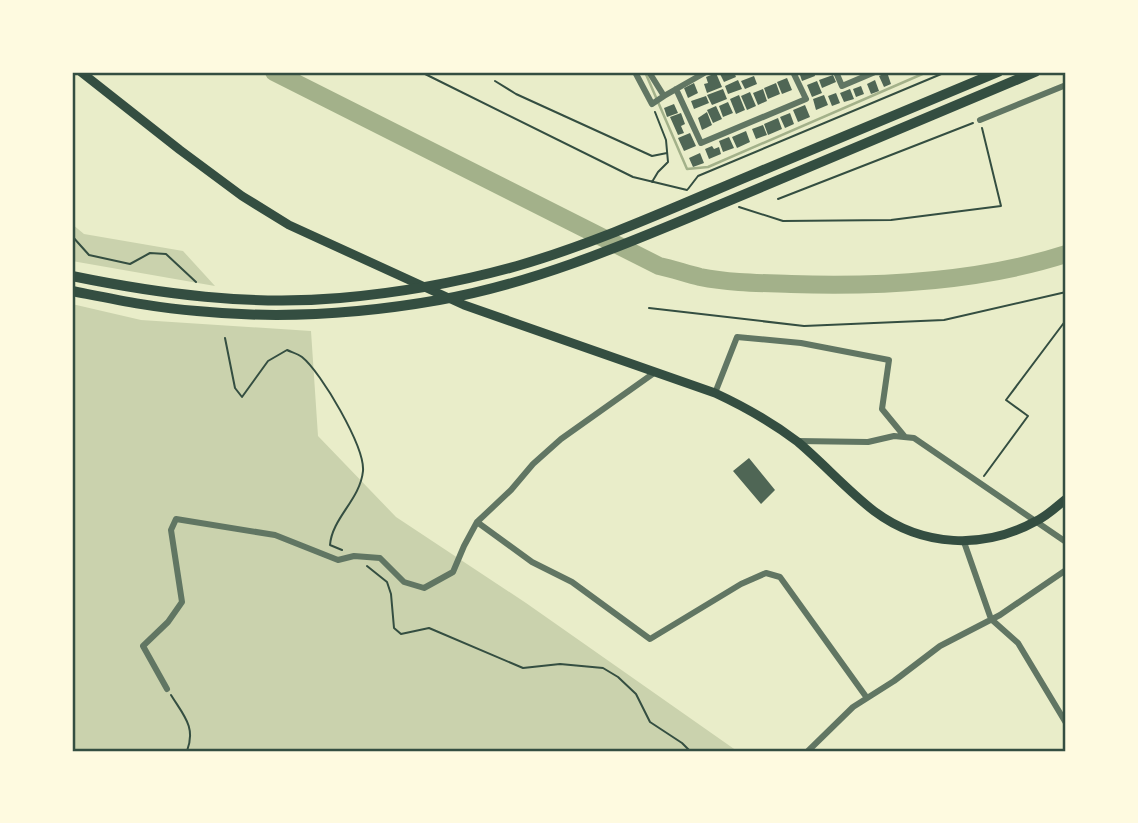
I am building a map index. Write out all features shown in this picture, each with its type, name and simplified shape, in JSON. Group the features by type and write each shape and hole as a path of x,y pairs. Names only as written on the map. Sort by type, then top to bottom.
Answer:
{"highway":[{"path":"72,276 141,290 197,297 268,300 340,298 439,284 517,266 594,240 998,72"},
{"path":"72,291 197,312 273,315 348,312 440,300 516,282 609,251 1035,72"}],"main road":[{"path":"81,72 242,196 289,225 464,305 715,393 739,404 797,441 874,511 904,529 933,538 964,542 1005,535 1037,521 1066,499"}],"street":[{"path":"635,72 652,104 706,72"},
{"path":"649,72 664,96"},
{"path":"677,89 701,143 806,99 793,72"},
{"path":"835,72 842,86 875,72"},
{"path":"980,120 1066,85"},
{"path":"715,393 737,337 801,343 889,360 882,409 905,437"},
{"path":"167,689 143,646 168,622 182,602 171,530 176,519 275,534 338,560 354,556 380,558 404,582 424,588 453,572 477,522 561,439 654,373"},
{"path":"797,441 868,442 894,436 914,438 1066,542"},
{"path":"477,522 532,562 572,582 650,639 741,584 766,573 780,577 867,698"},
{"path":"964,542 991,619 1018,643 1066,723"},
{"path":"808,751 853,707 940,646 1000,615 1066,570"}],"path":[{"path":"687,191 698,176 946,72"},
{"path":"495,81 652,156 667,153"},
{"path":"652,104 666,140 667,153 667,162 652,182"},
{"path":"778,199 980,120"},
{"path":"72,236 89,255 130,264 150,253 166,254 196,282"},
{"path":"649,308 804,326 944,320 1066,292"},
{"path":"979,483 1028,416 1006,400 1066,320"},
{"path":"225,338 235,388 242,397 268,360 287,350 301,356 321,379 355,438 363,470 355,498 331,535 330,545 354,556 387,582 394,628 401,634 429,628 523,668 560,664 603,668 618,677 636,694 650,722 690,751"},
{"path":"167,689 188,724 192,737 187,751"}],"green space":[{"path":"72,224 84,234 183,251 215,286 72,261"},
{"path":"72,304 141,320 311,331 318,436 396,517 526,603 737,751 72,751"}],"building":[{"path":"734,72 736,77 724,82 720,74"},
{"path":"799,72 814,72 815,76 802,81"},
{"path":"887,72 891,84 884,87 879,76"},
{"path":"716,73 722,87 707,93 704,84 708,83 706,77"},
{"path":"833,75 836,82 822,88 819,80"},
{"path":"754,76 757,84 745,89 741,81"},
{"path":"787,78 792,90 782,94 777,82"},
{"path":"738,80 742,89 728,94 725,86"},
{"path":"875,80 879,91 871,94 867,84"},
{"path":"817,81 822,93 812,97 807,85"},
{"path":"694,83 698,93 688,98 684,88"},
{"path":"776,83 780,94 768,99 764,88"},
{"path":"861,86 864,94 856,97 853,89"},
{"path":"723,89 727,99 712,105 707,95"},
{"path":"763,89 767,101 758,105 753,93"},
{"path":"850,89 854,99 844,102 840,93"},
{"path":"750,92 756,106 747,110 741,96"},
{"path":"836,93 840,103 832,106 828,96"},
{"path":"739,95 745,110 736,114 730,99"},
{"path":"824,95 828,105 816,110 813,99"},
{"path":"706,96 709,103 694,109 691,101"},
{"path":"728,102 733,113 723,117 719,106"},
{"path":"674,104 678,113 667,117 664,108"},
{"path":"805,105 810,117 798,122 793,110"},
{"path":"716,106 722,119 713,123 707,110"},
{"path":"707,112 712,125 702,130 698,118"},
{"path":"681,113 685,124 681,126 684,133 678,135 670,117"},
{"path":"790,113 794,124 785,128 780,117"},
{"path":"778,118 782,129 768,135 764,124"},
{"path":"763,125 767,135 756,139 752,129"},
{"path":"746,131 750,142 737,148 732,137"},
{"path":"690,133 696,146 684,151 678,138"},
{"path":"729,137 734,148 723,152 719,141"},
{"path":"712,146 714,149 719,147 721,154 709,159 705,149"},
{"path":"700,153 704,163 693,167 689,158"},
{"path":"749,458 775,490 761,504 733,471"}],"waterway":[{"path":"274,72 659,266 700,277 734,282 825,285 930,281 999,271 1066,254"},
{"path":"645,72 687,169 708,167 927,72"}]}
